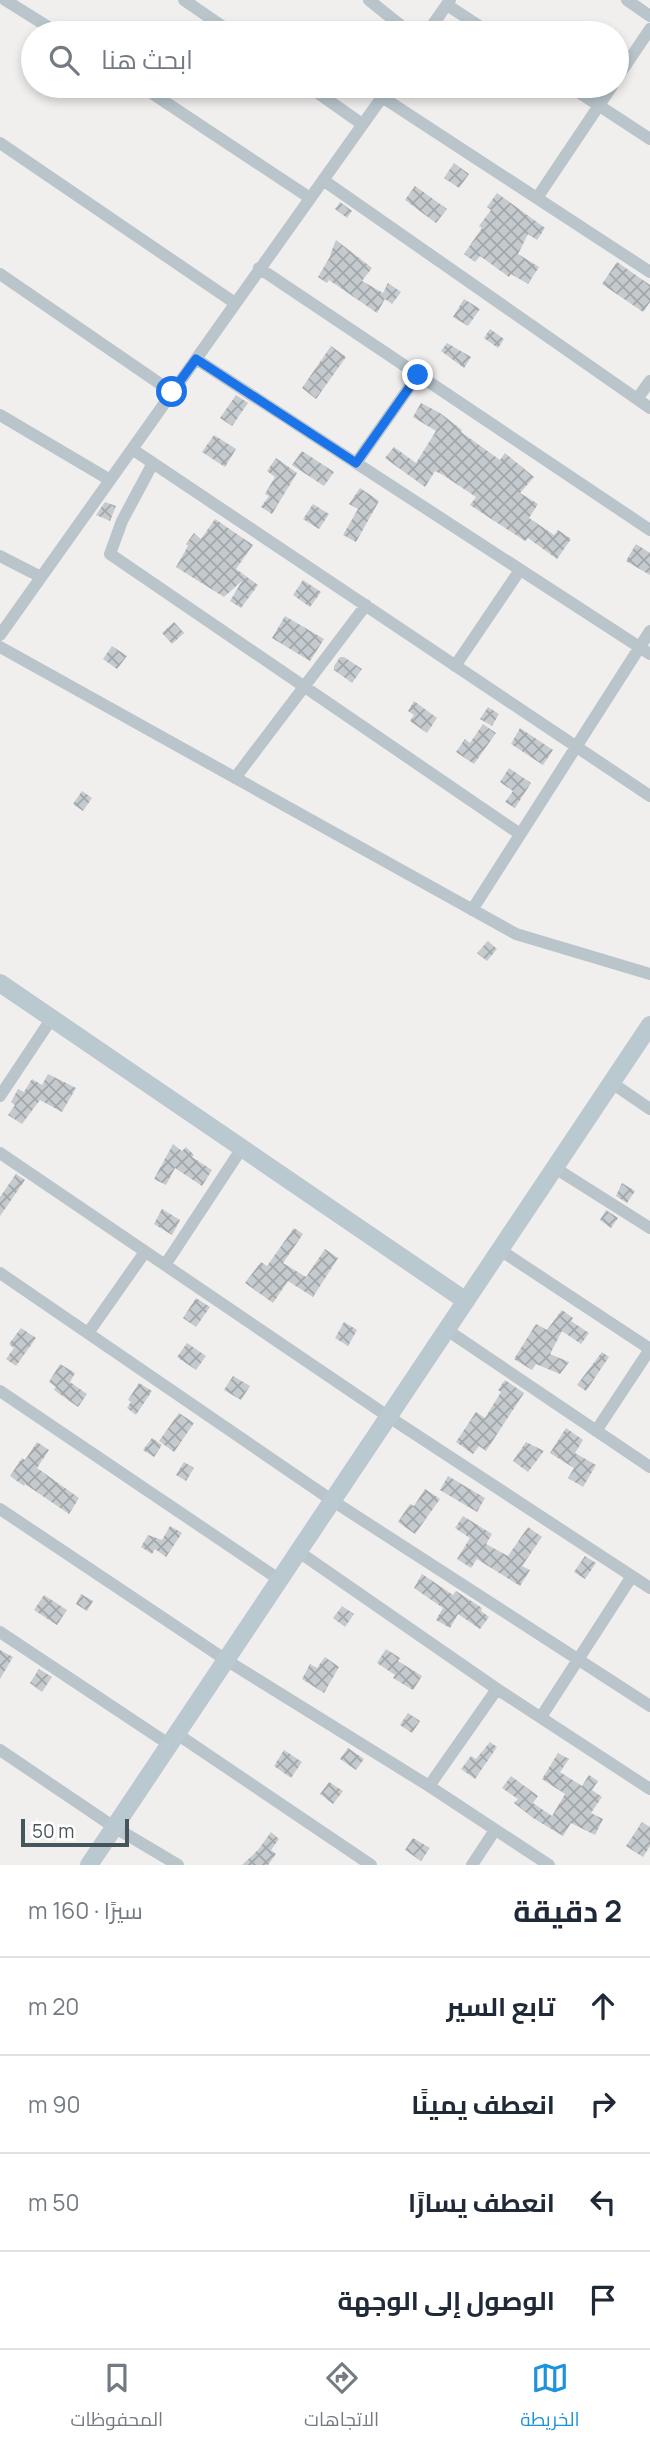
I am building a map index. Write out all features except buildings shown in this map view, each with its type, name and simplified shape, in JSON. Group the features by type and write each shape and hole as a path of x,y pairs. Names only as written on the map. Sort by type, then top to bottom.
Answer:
{"street":[{"path":"5,0 39,21"},
{"path":"184,0 215,21"},
{"path":"369,0 395,21"},
{"path":"627,0 650,16"},
{"path":"435,21 448,2 474,21"},
{"path":"629,60 650,29"},
{"path":"159,98 310,198"},
{"path":"325,98 362,124"},
{"path":"0,635 381,98"},
{"path":"396,98 537,198 650,272"},
{"path":"588,98 650,139"},
{"path":"537,198 604,98"},
{"path":"0,143 235,303"},
{"path":"323,180 650,408"},
{"path":"259,268 650,530"},
{"path":"0,274 172,392"},
{"path":"196,359 645,650"},
{"path":"356,463 418,375"},
{"path":"637,399 650,381"},
{"path":"0,415 110,480"},
{"path":"132,449 650,796"},
{"path":"153,463 122,521 110,554 520,834"},
{"path":"0,556 41,577"},
{"path":"456,666 520,570"},
{"path":"235,778 366,605"},
{"path":"472,910 576,747 645,650 650,631"},
{"path":"0,647 516,934 650,974"},
{"path":"0,983 466,1301"},
{"path":"0,1097 52,1018"},
{"path":"89,1865 650,1025"},
{"path":"612,1083 650,1110"},
{"path":"165,1265 242,1148"},
{"path":"0,1153 389,1417 650,1588"},
{"path":"555,1168 650,1228"},
{"path":"500,1250 650,1349 596,1431"},
{"path":"88,1333 145,1252"},
{"path":"0,1273 333,1501 650,1706"},
{"path":"447,1330 650,1467"},
{"path":"0,1408 4,1394 280,1580"},
{"path":"0,1509 226,1660 429,1786 549,1865"},
{"path":"299,1552 497,1689 650,1789"},
{"path":"541,1717 632,1576"},
{"path":"0,1632 371,1865"},
{"path":"429,1786 497,1689"},
{"path":"0,1750 114,1827 178,1865"},
{"path":"472,1865 495,1830"}],"route":[{"path":"172,392 196,359 356,463 418,375"}]}
